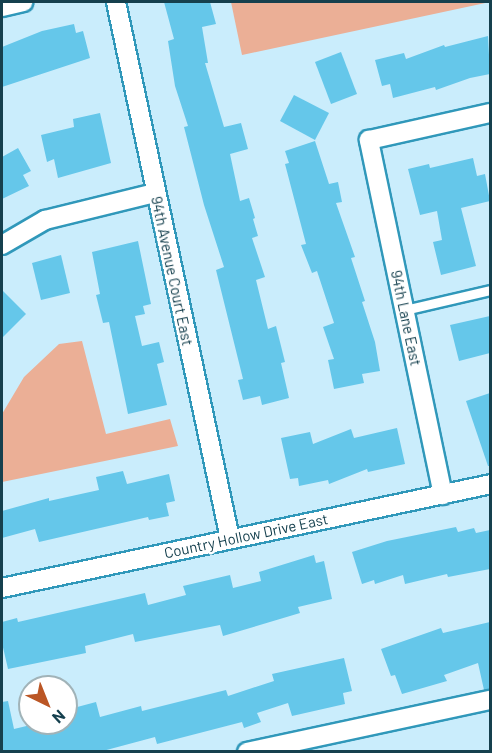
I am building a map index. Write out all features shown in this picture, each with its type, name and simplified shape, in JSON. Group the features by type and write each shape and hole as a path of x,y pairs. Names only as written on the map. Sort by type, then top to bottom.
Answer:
{"street":[{"path":"2,7 23,2"},
{"name":"94th Avenue Court East","path":"116,2 230,539"},
{"name":"94th Lane East","path":"443,495 369,140 490,113"},
{"path":"2,245 45,220 155,193"},
{"name":"Country Hollow Drive East","path":"2,588 490,484"},
{"path":"247,752 490,699"}],"lane":[{"path":"404,310 490,290"}],"shaded area":[{"path":"231,2 490,2 242,55"},
{"path":"82,341 106,434 170,419 178,446 2,482 2,414 24,377 59,344"}],"building":[{"path":"164,2 210,2 216,24 202,27 208,63 205,63 224,127 241,123 248,149 230,154 240,201 249,198 255,218 253,219 258,236 252,238 265,277 256,280 268,329 276,326 285,362 281,363 289,398 262,405 260,396 243,400 238,380 243,379 216,270 224,267 204,205 184,127 188,126 175,86 168,41 174,39"},
{"path":"74,24 76,33 83,31 90,58 2,87 2,47 42,31"},
{"path":"488,36 490,74 470,78 436,90 435,87 393,98 390,84 382,86 375,60 404,53 406,59 444,45 445,47"},
{"path":"341,52 357,94 331,104 315,62"},
{"path":"294,95 329,113 315,140 280,121"},
{"path":"100,113 111,163 58,178 54,159 47,162 41,135 74,127 73,119"},
{"path":"315,141 329,184 338,182 342,202 336,203 355,257 351,258 365,301 362,302 375,342 380,371 362,374 364,383 334,389 328,360 334,359 323,327 334,323 317,271 312,273 301,245 306,244 285,164 289,163 285,151"},
{"path":"18,148 31,171 23,175 29,186 2,199 2,157"},
{"path":"473,158 477,176 485,174 490,201 461,208 476,266 441,275 433,242 442,240 437,211 420,215 408,169 429,164 430,168"},
{"path":"138,241 151,304 143,306 145,314 135,316 142,346 159,342 164,362 157,364 167,405 128,414 109,322 103,323 96,295 100,294 92,252"},
{"path":"61,255 70,293 41,300 32,263"},
{"path":"2,290 26,314 2,338"},
{"path":"490,316 490,353 459,361 450,325"},
{"path":"490,393 490,466 488,466 466,401"},
{"path":"397,428 405,464 368,472 367,469 329,484 328,480 299,486 298,478 290,479 281,438 310,432 313,444 351,429 354,438"},
{"path":"123,471 127,484 169,474 175,501 166,503 169,516 149,520 148,517 39,542 35,529 2,538 2,511 49,498 49,501 99,490 96,477"},
{"path":"456,527 458,532 474,528 476,533 490,530 490,569 448,577 447,574 405,584 403,575 375,584 374,580 362,584 352,552 387,541"},
{"path":"314,555 316,563 324,561 332,599 298,607 300,613 223,636 220,625 135,642 133,634 85,646 86,653 8,669 2,643 2,622 17,618 18,622 145,593 148,605 186,595 183,586 230,575 233,588 261,581 259,572"},
{"path":"490,622 490,689 484,690 478,663 444,675 447,681 402,694 395,675 391,676 381,649 441,628 443,633"},
{"path":"344,658 352,691 343,693 345,704 292,716 288,703 257,713 261,722 244,728 242,722 157,744 155,737 99,752 2,752 2,702 8,701 14,729 18,728 18,735 78,735 78,707 96,702 100,717 141,706 142,711 226,690 228,696 274,681 272,674"}]}
